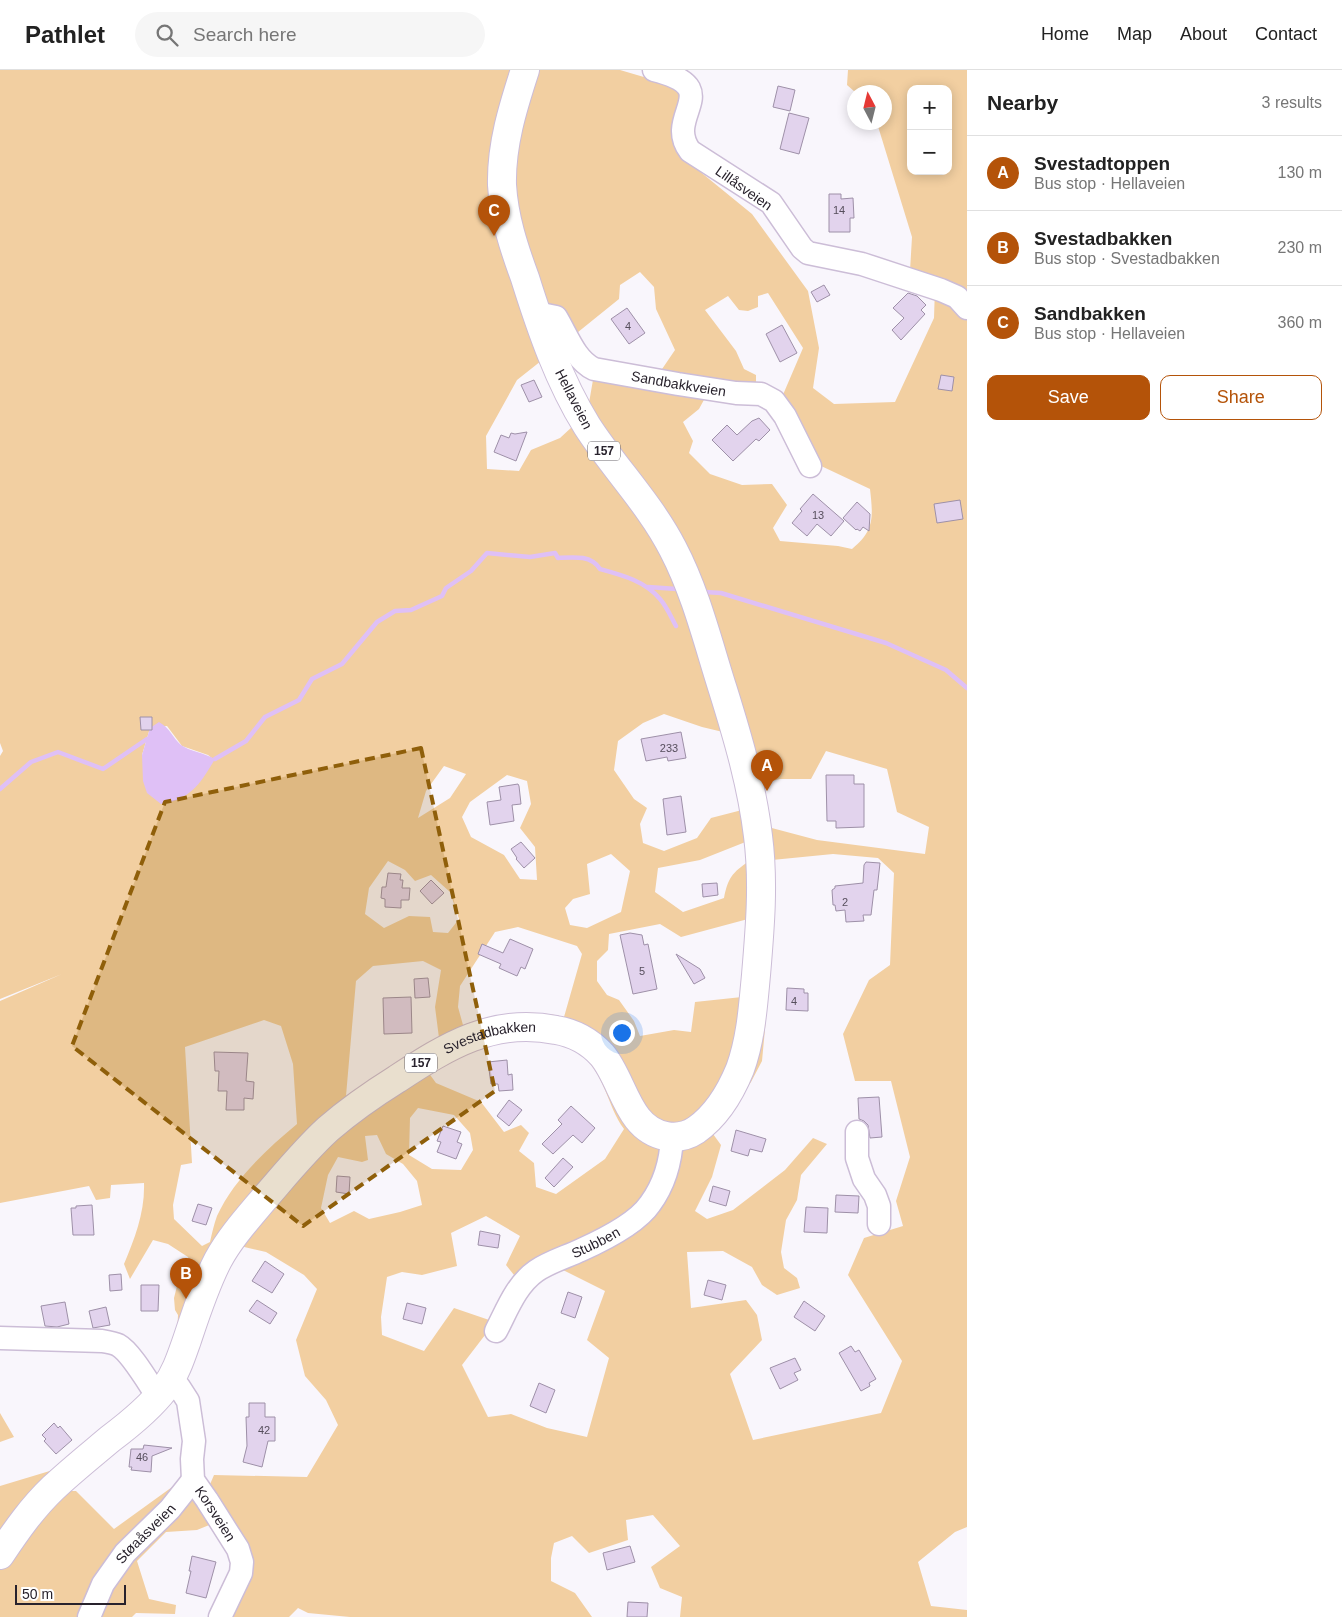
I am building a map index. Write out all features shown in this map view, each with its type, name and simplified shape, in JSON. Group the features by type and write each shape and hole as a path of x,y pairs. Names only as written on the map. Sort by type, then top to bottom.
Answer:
{"main road":[{"name":"Hellaveien","path":"525,70 505,145 502,186 510,235 551,353 584,422 661,528 681,566 698,612 744,760 760,850 762,895 756,978 747,1044 741,1066 726,1096 703,1124 685,1135 672,1137"},
{"name":"Svestadbakken","path":"0,1555 26,1516 39,1501 135,1419 164,1389 179,1362 210,1277 226,1247 246,1220 308,1149 339,1120 392,1082 452,1045 487,1032 519,1026 554,1029 576,1036 587,1042 601,1054 610,1066 634,1114 643,1125 660,1135 672,1137"}],"street":[{"name":"Lillåsveien","path":"654,70 680,79 688,86 692,94 683,126 684,140 690,151 771,203 798,243 808,253 862,264 941,290 957,298 967,308"},
{"name":"Sandbakkveien","path":"538,318 546,315 556,317 576,353 586,365 594,368 678,384 736,393 761,394 774,401 785,416 810,466"},
{"path":"857,1132 857,1158 864,1179 875,1195 879,1206 879,1224"},
{"name":"Stubben","path":"496,1331 513,1298 535,1272 584,1249 625,1226 650,1205 671,1158 672,1137"},
{"name":"Korsveien","path":"0,1338 102,1341 115,1344 120,1346 132,1360 164,1389 179,1387 188,1401 194,1441 192,1459 193,1480 238,1549 242,1562 241,1573 220,1617"},
{"name":"Støaåsveien","path":"90,1617 103,1584 125,1553 170,1509 193,1480"}],"highlighted area":[{"path":"421,748 495,1091 303,1226 72,1046 165,802"}],"shaded area":[{"path":"0,70 620,70 654,80 683,94 674,126 676,152 752,214 808,291 819,348 813,388 834,404 895,402 934,318 935,287 910,271 912,237 879,130 892,130 892,85 847,85 848,70 967,70 967,1527 955,1532 918,1562 931,1606 967,1610 967,1617 680,1617 682,1597 660,1588 651,1567 680,1546 653,1515 626,1520 628,1540 589,1553 572,1536 554,1543 551,1558 551,1581 575,1593 592,1617 350,1617 308,1613 298,1608 289,1617 227,1617 250,1569 224,1519 197,1530 166,1532 137,1561 149,1599 176,1605 175,1614 136,1613 132,1617 0,1617 0,1486 53,1470 123,1414 157,1381 177,1336 178,1315 175,1310 174,1298 178,1282 190,1262 188,1257 168,1244 153,1240 130,1279 124,1264 141,1215 144,1183 111,1185 110,1198 96,1200 89,1186 0,1203 0,1001 62,974 0,999 0,756 3,751 0,743","holes":["640,272 654,287 656,309 675,350 658,375 594,374 589,403 562,345 619,299 620,285","768,293 803,348 782,397 819,465 870,489 872,515 869,529 860,542 852,549 780,541 773,528 787,505 772,484 742,485 710,474 689,453 693,441 683,422 699,409 712,385 756,391 756,375 744,369 736,351 705,310 728,296 739,310 748,311 758,307 758,296","541,361 573,426 560,438 531,450 519,471 487,469 486,436 517,380","664,714 723,732 742,810 711,818 697,838 664,851 643,843 640,824 647,808 634,799 614,770 618,741 643,723","167,726 182,746 208,755 214,760 142,755 150,728","826,751 887,769 897,812 929,827 925,854 817,840 768,827 760,784 780,779 811,779","444,766 466,774 450,798 418,818 426,791","507,775 527,781 531,804 520,828 535,847 537,880 520,879 504,855 471,837 462,817 470,802","748,841 749,861 732,876 727,885 724,898 683,912 655,892 658,868 700,860","611,854 630,871 621,912 587,928 570,925 565,908 573,899 590,894 587,864","833,854 878,858 894,873 890,965 869,980 843,1034 855,1081 891,1081 910,1157 896,1201 903,1226 864,1238 848,1275 902,1361 881,1413 753,1440 730,1374 762,1340 757,1315 746,1300 691,1308 687,1252 723,1251 752,1267 762,1285 777,1295 800,1288 797,1278 784,1268 781,1252 786,1220 797,1200 801,1175 827,1144 813,1138 785,1170 733,1210 707,1219 695,1211 712,1177 721,1145 713,1134 751,1082 762,1061 766,1018 772,860","388,861 405,870 415,881 431,875 450,892 459,919 448,933 433,932 430,917 409,916 384,928 365,914 369,888","748,919 742,997 695,1002 691,1032 674,1030 640,1036 634,1021 619,1000 607,995 597,981 597,961 608,950 609,934 660,924 681,937","518,927 577,946 582,954 564,1017 539,1013 500,1015 463,1025 458,1007 460,986 495,932","423,961 441,970 435,1007 439,1038 346,1096 356,981 373,966","264,1020 281,1026 293,1064 297,1124 263,1154 242,1177 224,1202 217,1216 210,1242 202,1246 174,1219 173,1205 181,1165 192,1163 185,1047","522,1038 551,1042 573,1049 590,1064 598,1075 624,1129 605,1159 556,1194 536,1187 534,1163 519,1151 529,1133 521,1125 504,1132 481,1102 436,1083 428,1072 482,1045","418,1108 454,1115 470,1133 473,1150 461,1170 432,1169 409,1155 410,1118","377,1135 386,1154 403,1164 417,1181 422,1205 369,1219 354,1211 330,1223 321,1208 328,1175 338,1157 362,1162 368,1160 365,1136","486,1216 520,1236 506,1265 518,1280 545,1261 605,1291 587,1340 609,1358 587,1437 547,1428 511,1414 488,1417 462,1365 495,1322 454,1308 424,1351 382,1335 381,1317 387,1277 402,1272 422,1275 457,1266 451,1233","240,1246 266,1252 304,1275 317,1289 296,1340 305,1376 326,1400 338,1425 307,1477 214,1475 208,1489 179,1482 114,1529 76,1491 64,1491 173,1399 203,1338 212,1298"]},
{"path":"159,722 166,727 181,745 215,759 205,776 194,789 180,799 161,804 147,793 143,781 142,755 150,728"},
{"path":"0,1413 14,1437 0,1442"}],"building":[{"path":"778,86 795,90 790,111 773,107"},
{"path":"789,113 809,118 799,154 780,149"},
{"path":"829,194 841,194 841,199 853,198 854,218 850,218 850,232 829,232"},
{"path":"824,285 830,295 817,302 811,292"},
{"path":"908,293 917,296 926,305 921,310 925,314 901,340 892,330 904,318 893,308"},
{"path":"627,308 645,333 629,344 611,319"},
{"path":"782,325 797,353 780,362 766,334"},
{"path":"941,375 954,377 952,391 938,389"},
{"path":"534,380 542,397 529,402 521,385"},
{"path":"759,418 770,430 759,441 756,439 733,461 712,440 727,425 737,435 752,421"},
{"path":"527,432 516,461 494,452 501,435 509,438 511,433"},
{"path":"813,494 844,521 831,536 817,524 807,536 792,523 802,511 800,509"},
{"path":"960,500 963,519 937,523 934,504"},
{"path":"857,502 870,514 869,531 863,527 860,531 856,530 843,518"},
{"path":"140,717 152,717 152,730 141,730"},
{"path":"681,732 686,758 668,761 667,757 646,761 641,739"},
{"path":"826,775 854,775 854,784 864,784 864,827 836,828 836,821 827,821"},
{"path":"518,784 521,804 512,805 514,821 490,825 487,802 501,800 499,787"},
{"path":"681,796 686,832 667,835 663,799"},
{"path":"521,842 535,858 524,868 516,859 511,849"},
{"path":"866,862 880,863 877,890 874,890 871,915 863,915 864,921 846,922 845,910 836,911 835,905 833,905 832,890 835,886 863,883 864,865"},
{"path":"388,873 401,874 400,880 403,880 402,888 410,888 409,900 401,900 401,908 385,907 385,899 381,898 382,887 386,887"},
{"path":"431,880 444,893 432,904 420,891"},
{"path":"717,883 718,895 703,897 702,884"},
{"path":"630,933 642,935 644,945 648,944 657,989 633,994 620,935"},
{"path":"510,939 533,949 525,969 521,967 517,976 499,968 501,964 478,954 482,944 503,953"},
{"path":"676,954 700,969 705,978 694,984"},
{"path":"428,978 430,997 415,998 414,979"},
{"path":"787,988 804,989 804,993 808,993 808,1011 786,1010"},
{"path":"411,997 412,1033 384,1034 383,998"},
{"path":"214,1052 248,1053 246,1081 254,1082 253,1099 244,1098 244,1110 226,1110 227,1091 218,1091 219,1071 215,1071"},
{"path":"507,1060 508,1075 512,1074 513,1090 499,1091 498,1084 491,1084 488,1062"},
{"path":"879,1097 882,1137 870,1138 868,1125 859,1119 858,1098"},
{"path":"509,1100 522,1110 509,1126 497,1116"},
{"path":"571,1106 595,1128 582,1143 573,1135 553,1154 542,1144 562,1124 558,1120"},
{"path":"443,1126 461,1132 457,1142 462,1144 456,1159 437,1152 441,1142 437,1141"},
{"path":"736,1130 766,1139 762,1152 750,1149 748,1156 731,1151"},
{"path":"563,1158 573,1167 554,1187 545,1178"},
{"path":"337,1176 350,1177 349,1194 336,1192"},
{"path":"713,1186 730,1191 726,1206 709,1201"},
{"path":"836,1195 859,1196 858,1213 835,1212"},
{"path":"198,1204 212,1208 206,1225 192,1221"},
{"path":"92,1205 94,1235 73,1235 71,1208"},
{"path":"806,1207 828,1208 827,1233 804,1232"},
{"path":"480,1231 500,1235 498,1248 478,1245"},
{"path":"265,1261 284,1274 272,1293 252,1281"},
{"path":"121,1274 122,1290 110,1291 109,1275"},
{"path":"708,1280 726,1285 722,1300 704,1295"},
{"path":"141,1285 159,1285 158,1311 141,1311"},
{"path":"568,1292 582,1297 575,1318 561,1313"},
{"path":"257,1300 277,1313 270,1324 249,1311"},
{"path":"804,1301 825,1316 815,1331 794,1317"},
{"path":"65,1302 69,1324 57,1327 45,1326 41,1306"},
{"path":"407,1303 426,1308 422,1324 403,1319"},
{"path":"106,1307 110,1325 93,1328 89,1311"},
{"path":"851,1346 855,1352 859,1350 876,1379 869,1383 870,1386 861,1391 839,1353"},
{"path":"795,1358 801,1370 794,1373 798,1380 780,1389 770,1368"},
{"path":"539,1383 555,1390 546,1413 530,1406"},
{"path":"249,1403 265,1403 265,1417 275,1417 275,1441 268,1441 262,1467 243,1462 247,1446 246,1417 249,1417"},
{"path":"54,1423 58,1428 60,1426 72,1440 56,1454 44,1441 46,1439 42,1435"},
{"path":"144,1445 172,1448 152,1456 151,1472 131,1470 132,1467 129,1467 131,1449 143,1449"},
{"path":"630,1546 635,1562 607,1570 603,1553"},
{"path":"192,1556 216,1562 206,1598 186,1593"},
{"path":"628,1602 648,1603 647,1617 627,1617"}],"waterway":[{"path":"215,759 246,741 265,717 299,700 312,679 342,664 377,622 395,611 411,610 442,596 446,588 471,571 487,553 530,557 555,553 558,558 576,557 587,559 596,564 600,569 625,576 640,583 654,593 667,609 676,626"},
{"path":"648,587 677,589"},
{"path":"705,592 721,593 886,643 946,670 967,688"},
{"path":"0,789 31,762 58,752 103,769 147,739"}],"place":[{"name":"Sandbakken","path":"494,236"},
{"name":"Svestadtoppen","path":"767,791"},
{"name":"Svestadbakken","path":"186,1299"}]}
